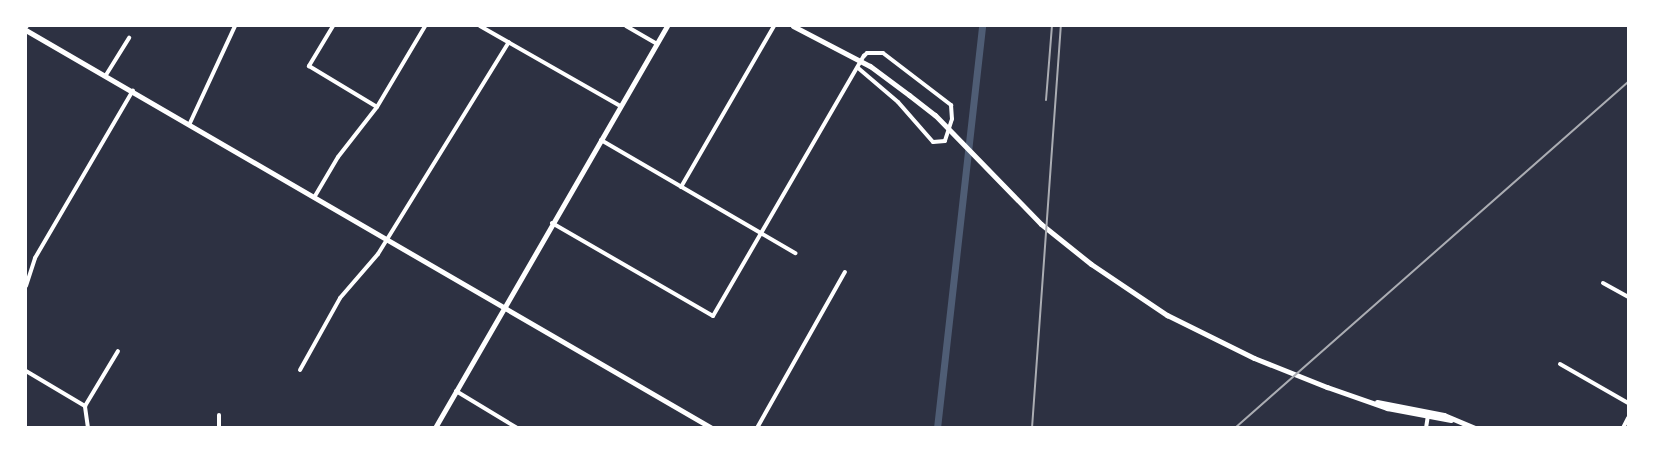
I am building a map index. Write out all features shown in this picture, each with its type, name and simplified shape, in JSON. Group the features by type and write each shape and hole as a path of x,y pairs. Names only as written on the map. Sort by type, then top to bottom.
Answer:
{"main road":[{"path":"793,26 862,62 935,115 1041,224 1124,288 1211,339 1327,387 1375,402 1451,420"},
{"path":"1375,402 1434,412 1474,428"}],"street":[{"path":"190,123 235,26"},
{"path":"333,26 309,66 377,107"},
{"path":"315,196 338,157 377,107 425,26"},
{"path":"480,26 620,106"},
{"path":"626,26 656,43"},
{"path":"435,428 667,26"},
{"path":"681,187 774,26"},
{"path":"26,28 712,428"},
{"path":"106,75 129,38"},
{"path":"300,370 340,298 370,264 443,152 508,42"},
{"path":"552,224 713,316 867,52 879,51 951,105 952,119 945,141 933,142 898,102 858,68"},
{"path":"26,286 35,258 133,90"},
{"path":"601,140 795,253"},
{"path":"757,428 845,272"},
{"path":"1603,282 1629,297"},
{"path":"88,428 85,406 118,351"},
{"path":"1560,364 1629,403"},
{"path":"26,372 85,406"},
{"path":"456,391 517,428"},
{"path":"219,415 219,428"},
{"path":"1426,428 1428,416"},
{"path":"1623,428 1629,418"}],"waterway":[{"path":"937,428 982,26"}],"railway":[{"path":"1046,100 1052,26"},
{"path":"1032,428 1061,26"},
{"path":"1235,428 1628,82"}]}
